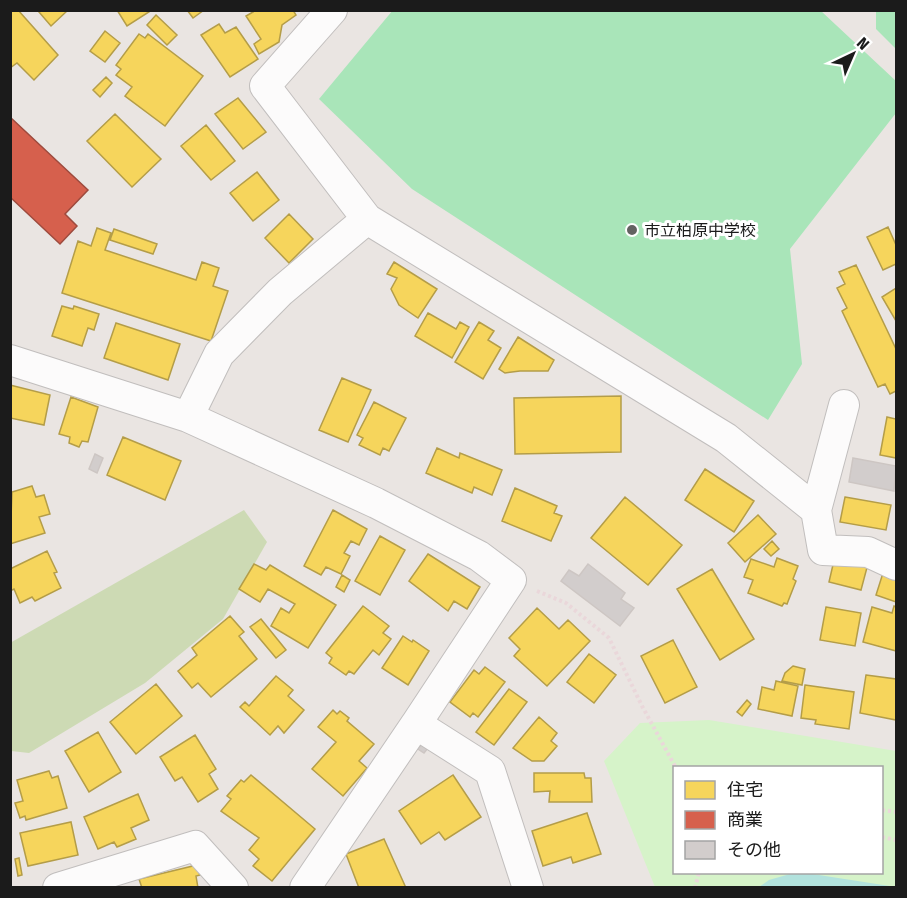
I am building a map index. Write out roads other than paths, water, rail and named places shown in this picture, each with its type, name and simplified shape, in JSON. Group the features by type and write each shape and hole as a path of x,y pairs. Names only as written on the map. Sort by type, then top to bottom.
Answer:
{"street":[{"path":"325,13 265,86 367,219 726,438 816,510"},
{"path":"188,417 219,354 280,292 367,219"},
{"path":"10,360 188,417 376,504 479,556 511,580 313,883"},
{"path":"844,405 816,510 823,550 868,552 897,565"},
{"path":"416,724 490,771 528,888"},
{"path":"58,888 195,846 233,888"}],"water":[{"path":"790,874 810,874 896,887 759,887 769,880"}],"place":[{"name":"市立柏原中学校","path":"632,230"}]}
